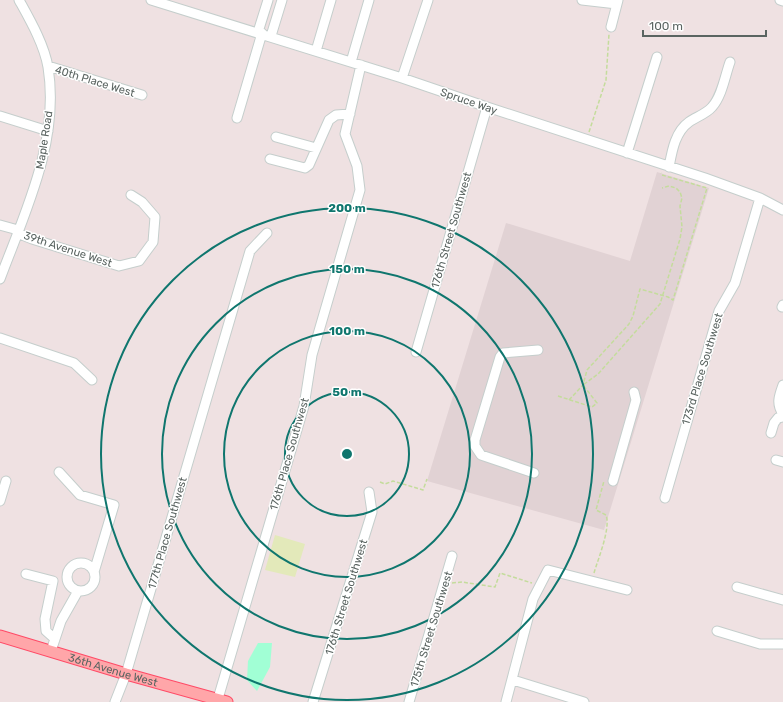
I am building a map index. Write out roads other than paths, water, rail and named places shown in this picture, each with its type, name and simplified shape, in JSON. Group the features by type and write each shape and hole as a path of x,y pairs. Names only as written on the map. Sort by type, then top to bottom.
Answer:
{"main road":[{"name":"36th Avenue West","path":"0,636 220,701"}],"street":[{"name":"Maple Road","path":"0,279 39,174 48,131 51,100 48,66 28,16 19,0"},
{"name":"Spruce Way","path":"151,0 173,3 260,33 669,166 760,198 783,210"},
{"path":"237,118 268,0"},
{"path":"271,36 282,0"},
{"path":"316,51 331,0"},
{"path":"351,62 369,0"},
{"path":"402,78 428,0"},
{"path":"582,0 617,2 610,27"},
{"path":"627,153 657,58"},
{"path":"669,166 672,149 678,133 687,123 711,108 718,99 730,62"},
{"name":"176th Place Southwest","path":"220,701 304,406 312,355 360,190 357,166 345,134 361,65"},
{"name":"40th Place West","path":"48,66 142,95"},
{"name":"176th Street Southwest","path":"416,352 487,107"},
{"path":"270,159 305,168 309,165 327,124 332,117 341,114 350,114"},
{"path":"0,116 48,131"},
{"path":"276,137 316,148"},
{"name":"39th Avenue West","path":"0,225 32,239 119,266 140,261 153,242 155,217 142,202 131,195"},
{"name":"173rd Place Southwest","path":"665,498 719,311 735,283 760,198"},
{"name":"177th Place Southwest","path":"115,702 126,674 216,362 250,251 268,233"},
{"path":"0,338 74,363 92,380"},
{"path":"534,473 481,455 475,446 475,440 500,356 503,353 538,350"},
{"path":"771,432 774,423 778,418 783,416 779,409 778,399 783,385"},
{"path":"613,481 636,400 634,392"},
{"path":"59,472 80,495 114,505 94,572 95,577 91,586 88,589 78,591 70,586 66,578 71,566 75,563 84,563 89,565 94,572"},
{"path":"0,501 6,481"},
{"name":"176th Street Southwest","path":"313,702 372,512 369,492"},
{"name":"175th Street Southwest","path":"409,702 452,556"},
{"path":"506,702 513,680 533,598 548,570 627,590"},
{"path":"26,574 53,581 45,619 46,631 54,639"},
{"path":"737,587 783,600"},
{"path":"52,651 54,639 61,621 78,591"},
{"path":"717,631 760,644 783,644"},
{"path":"513,680 584,702"}]}
